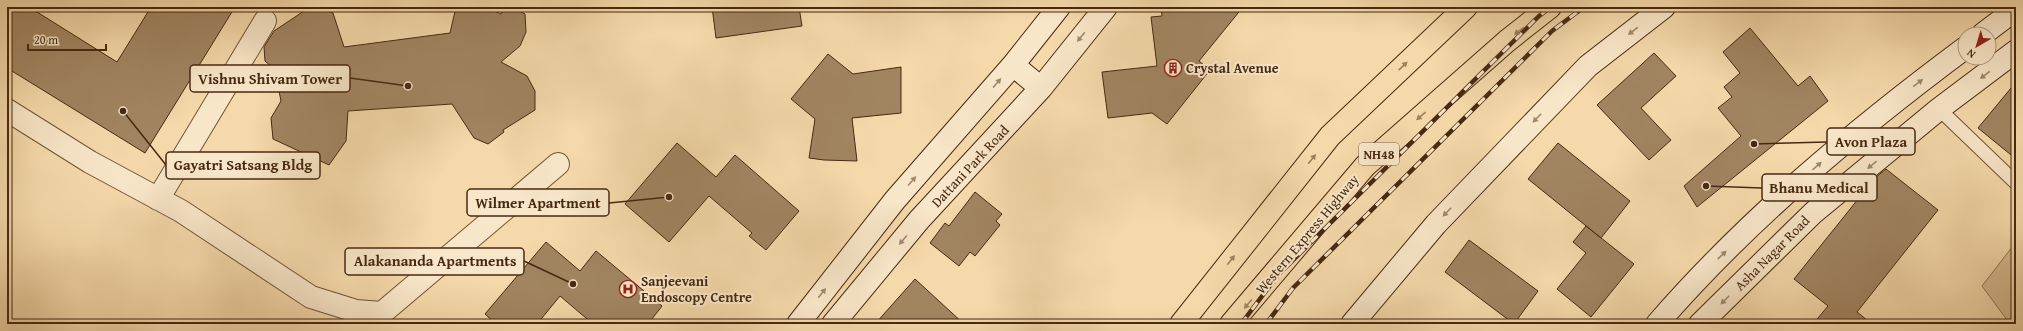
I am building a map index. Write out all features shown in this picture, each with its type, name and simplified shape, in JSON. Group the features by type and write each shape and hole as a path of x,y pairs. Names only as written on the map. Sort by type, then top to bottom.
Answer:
{"highway":[{"path":"1181,324 1330,136 1466,7"},
{"name":"Western Express Highway","path":"1231,324 1364,166 1506,41 1550,7"}],"street":[{"path":"798,324 895,200 1013,65 1059,7"},
{"name":"Dattani Park Road","path":"833,324 919,220 1041,88 1106,7"},
{"path":"1352,324 1436,224 1588,66 1664,7"},
{"path":"1994,26 2016,9"},
{"path":"158,199 265,20"},
{"name":"Asha Nagar Road","path":"1700,324 1813,213 1939,109 2016,52"},
{"path":"1665,321 1703,273 1803,179 1888,106 1957,54"},
{"path":"1013,65 1041,88"},
{"path":"7,110 90,162 181,211 311,297 356,311 382,313 558,164"},
{"path":"895,200 919,220"}],"lane":[{"path":"1939,109 2016,183"}],"shaded area":[{"path":"2016,242 2016,324 2010,324 1982,286"}],"building":[{"path":"7,7 29,7 117,62 151,7 235,7 145,153 7,68"},
{"path":"310,7 317,7 333,13 344,47 450,33 456,7 486,7 501,14 505,7 512,7 525,14 526,32 520,46 501,62 527,76 535,91 535,110 503,130 504,132 488,144 474,138 452,104 348,111 346,141 329,165 273,139 271,118 281,101 279,91 288,81 265,61 264,47 274,31"},
{"path":"712,7 799,7 802,26 716,38"},
{"name":"Crystal Avenue","path":"1161,7 1243,7 1199,61 1210,70 1167,124 1152,113 1108,118 1102,72 1157,66 1151,17 1162,16"},
{"path":"1750,28 1798,86 1810,76 1828,101 1697,207 1684,186 1741,136 1718,108 1732,97 1724,87 1740,73 1723,52"},
{"path":"1654,53 1676,76 1641,108 1671,140 1649,160 1597,105"},
{"path":"828,54 853,74 901,67 901,113 852,118 857,161 809,158 815,119 791,99"},
{"path":"2016,82 2016,159 1978,128"},
{"path":"677,143 716,177 735,155 799,211 766,250 749,236 752,233 709,196 669,242 625,204"},
{"path":"1558,143 1630,201 1601,238 1528,179"},
{"path":"1886,169 1938,210 1857,312 1872,324 1813,324 1828,306 1794,279 1875,178"},
{"path":"975,192 1002,214 996,221 1000,225 975,256 970,252 959,266 930,243 945,223 949,226"},
{"path":"1586,226 1634,264 1591,317 1557,289 1586,253 1573,242"},
{"path":"1469,240 1538,291 1514,324 1445,272"},
{"path":"546,242 580,271 596,251 662,306 648,324 593,324 560,296 537,324 496,324 485,314"},
{"path":"915,279 964,324 875,324"}],"railway":[{"path":"1241,324 1278,275 1539,16 1551,7"},
{"path":"1266,324 1293,288 1552,31 1584,7"}],"place":[{"name":"Crystal Avenue","path":"1173,68"},
{"name":"Vishnu Shivam Tower","path":"408,86"},
{"name":"Gayatri Satsang Bldg","path":"123,111"},
{"name":"Avon Plaza","path":"1754,144"},
{"name":"Bhanu Medical","path":"1706,186"},
{"name":"Wilmer Apartment","path":"669,197"},
{"name":"Alakananda Apartments","path":"573,284"},
{"name":"Sanjeevani Endoscopy Centre","path":"628,289"}]}
